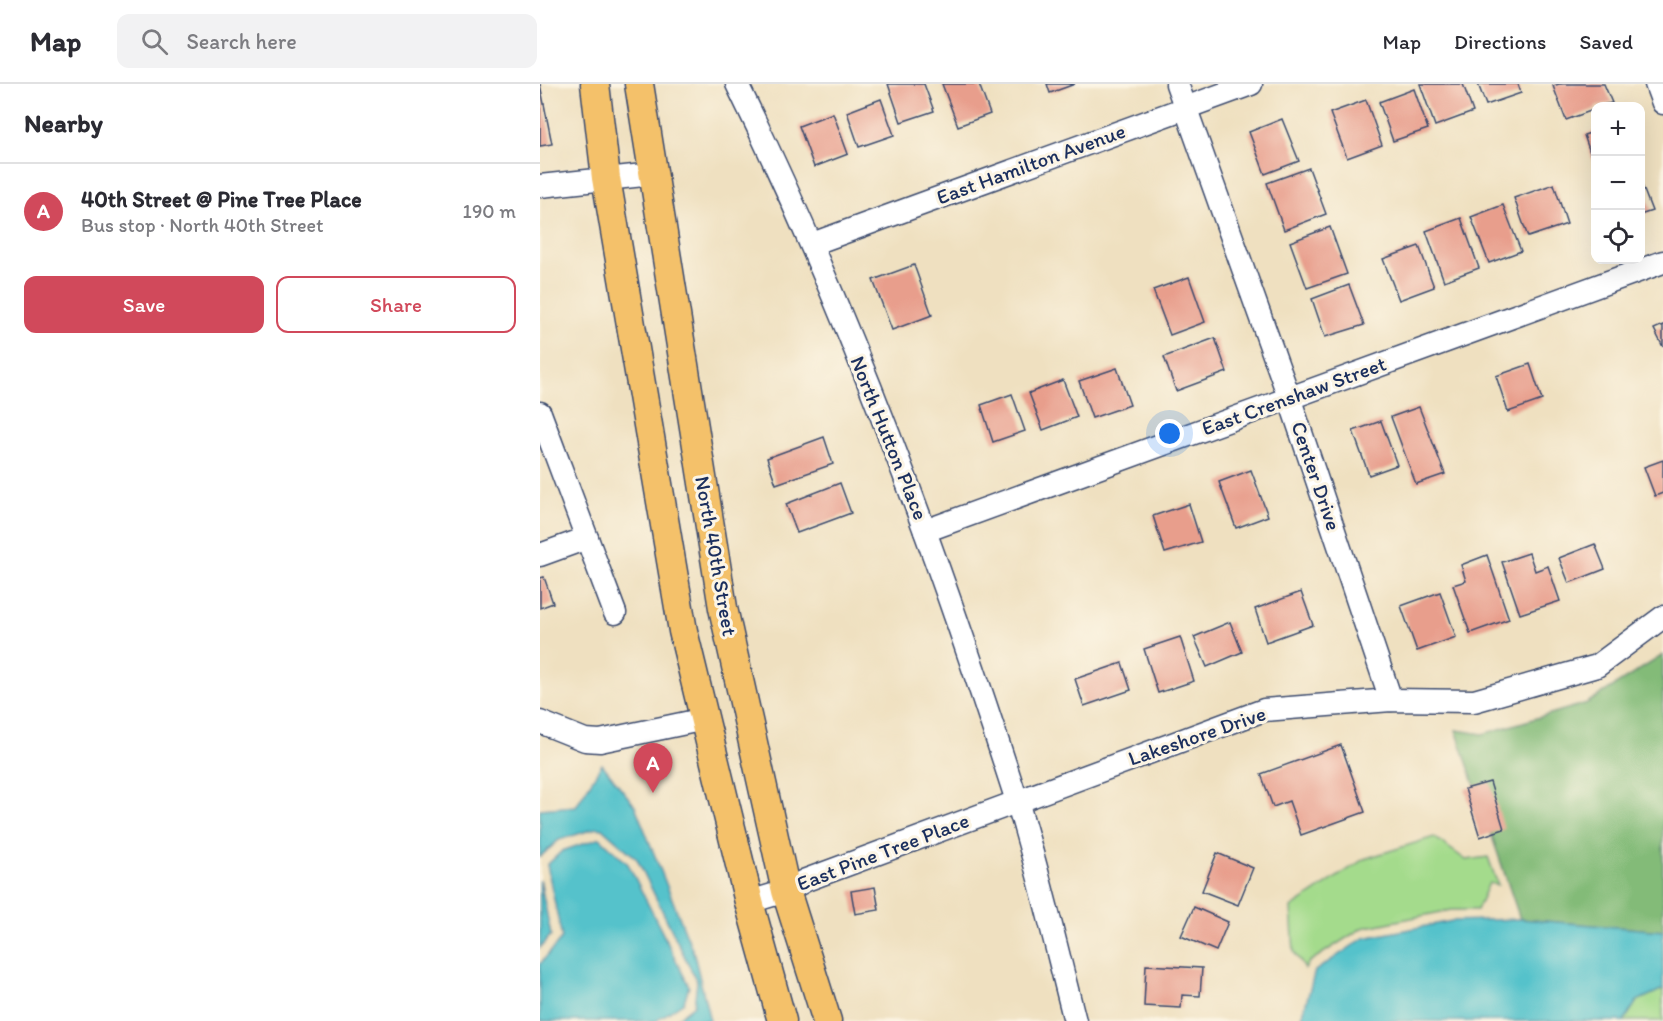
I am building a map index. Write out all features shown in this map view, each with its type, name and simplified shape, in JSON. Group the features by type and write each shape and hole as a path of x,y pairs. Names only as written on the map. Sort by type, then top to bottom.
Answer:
{"main road":[{"path":"595,84 606,178 683,631 749,902 782,1021"},
{"name":"North 40th Street","path":"639,84 723,608 786,891 827,1021"}],"street":[{"name":"North Hutton Place","path":"737,84 812,244 926,531 1017,800"},
{"name":"Center Drive","path":"1177,84 1290,398 1391,700"},
{"name":"East Hamilton Avenue","path":"812,244 1251,84"},
{"path":"1656,84 1663,103"},
{"path":"540,186 653,174"},
{"name":"East Crenshaw Street","path":"926,531 1663,261"},
{"path":"540,413 615,613"},
{"path":"540,555 587,538"},
{"name":"Lakeshore Drive","path":"1017,800 1264,710 1391,700 1474,701 1597,666 1663,617"},
{"path":"540,722 585,740 600,741 705,719"},
{"path":"1017,800 1075,1021"},
{"name":"East Pine Tree Place","path":"749,902 786,891 806,880 1017,800"}],"green space":[{"path":"1663,655 1663,931 1520,919 1456,730 1483,734 1587,703"},
{"path":"1434,837 1466,860 1488,857 1498,885 1489,883 1477,910 1451,910 1362,928 1309,962 1305,969 1294,952 1291,908 1364,859"},
{"path":"1663,989 1663,1021 1624,1021 1637,1001"}],"water":[{"path":"602,764 635,806 694,954 710,1021 674,1021 694,1005 697,982 637,859 603,829 597,828 559,840 540,857 540,809 576,806"},
{"path":"600,838 628,864 689,986 684,1002 656,1021 540,1021 540,964 562,938 547,865 562,851"},
{"path":"540,880 551,935 540,948"},
{"path":"1520,919 1663,931 1663,989 1637,1001 1624,1021 1301,1021 1315,971 1364,938 1452,921"}],"building":[{"path":"540,84 552,144 540,146"},
{"path":"888,84 924,84 934,111 901,122"},
{"path":"942,84 979,84 990,114 958,126"},
{"path":"1047,84 1075,84 1050,93"},
{"path":"1420,84 1463,84 1473,112 1435,126"},
{"path":"1478,84 1518,84 1521,93 1486,105"},
{"path":"1604,84 1612,102 1591,102 1591,111 1566,120 1553,86"},
{"path":"1414,89 1428,129 1393,141 1379,102"},
{"path":"881,99 894,135 859,147 847,112"},
{"path":"1366,100 1382,145 1347,158 1330,113"},
{"path":"833,113 848,154 814,167 799,126"},
{"path":"1282,119 1299,161 1265,174 1249,132"},
{"path":"1591,133 1591,155 1584,135"},
{"path":"1309,168 1326,214 1284,230 1267,183"},
{"path":"1554,184 1567,224 1528,237 1514,198"},
{"path":"1645,193 1652,211 1645,213"},
{"path":"1503,205 1521,251 1489,263 1471,217"},
{"path":"1461,218 1479,268 1444,281 1426,231"},
{"path":"1330,227 1347,274 1307,288 1290,242"},
{"path":"1419,246 1434,287 1399,300 1383,259"},
{"path":"914,265 932,315 892,330 873,280"},
{"path":"1189,277 1205,322 1170,335 1153,290"},
{"path":"1349,285 1364,325 1325,337 1312,299"},
{"path":"1663,325 1663,347 1654,329"},
{"path":"1215,338 1227,372 1176,391 1164,357"},
{"path":"1530,364 1542,400 1508,412 1496,376"},
{"path":"1117,368 1130,405 1092,418 1079,381"},
{"path":"1063,380 1077,417 1043,430 1029,393"},
{"path":"1012,394 1025,431 993,442 981,405"},
{"path":"1419,407 1445,474 1416,484 1391,417"},
{"path":"1381,421 1397,465 1369,475 1353,431"},
{"path":"824,437 833,464 776,484 767,458"},
{"path":"1663,460 1663,493 1655,496 1644,467"},
{"path":"1251,470 1268,516 1236,528 1219,482"},
{"path":"840,483 851,513 797,533 786,504"},
{"path":"1189,504 1201,542 1165,553 1153,516"},
{"path":"1595,544 1605,569 1569,583 1559,558"},
{"path":"1529,553 1535,571 1548,566 1560,601 1520,614 1502,562"},
{"path":"1487,555 1509,619 1470,633 1453,585 1466,581 1461,565"},
{"path":"544,577 553,603 540,608 540,578"},
{"path":"1301,592 1313,625 1266,642 1255,609"},
{"path":"1440,592 1456,637 1417,651 1401,606"},
{"path":"1230,622 1242,652 1207,667 1194,637"},
{"path":"1180,637 1194,681 1158,693 1144,649"},
{"path":"1122,663 1131,690 1084,706 1075,679"},
{"path":"1341,745 1365,812 1301,835 1289,801 1273,807 1261,774"},
{"path":"1490,782 1504,829 1480,837 1465,789"},
{"path":"1217,853 1253,868 1238,905 1202,891"},
{"path":"875,887 879,910 855,914 851,891"},
{"path":"1194,907 1228,922 1216,951 1181,936"},
{"path":"1146,965 1202,968 1200,996 1182,995 1181,1008 1144,1006"}],"place":[{"name":"40th Street @ Pine Tree Place","path":"653,793"}]}
